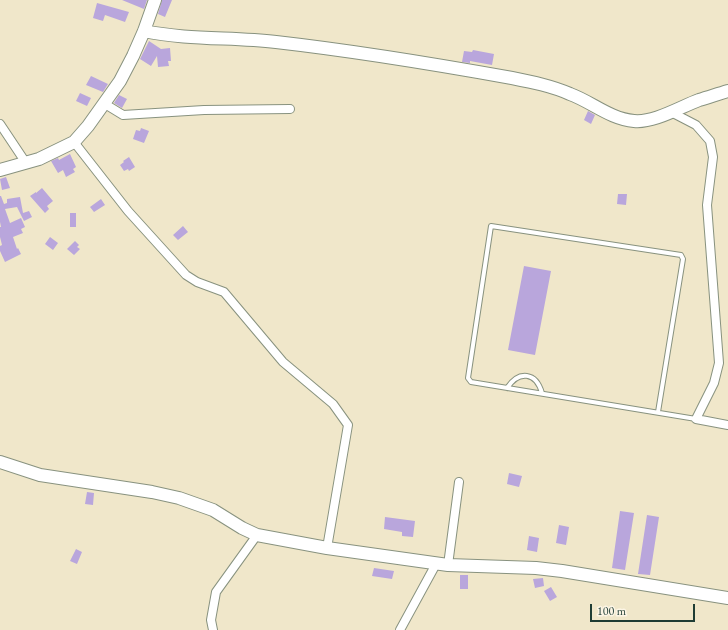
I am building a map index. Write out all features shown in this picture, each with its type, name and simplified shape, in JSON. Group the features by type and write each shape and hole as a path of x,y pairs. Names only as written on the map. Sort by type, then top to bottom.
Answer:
{"main road":[{"path":"0,170 38,159 74,142 105,104 120,81 144,31 155,0"},
{"path":"144,31 192,38 274,42 313,46 512,78 544,84 571,94 613,116 634,121 654,119 700,100 728,91"},
{"path":"0,462 40,475 152,492 179,498 213,510 242,528 257,535 327,548 448,566 536,568 728,598"}],"street":[{"path":"105,104 124,115 198,110 290,109"},
{"path":"671,112 696,125 710,141 713,157 707,205 719,363 714,383 696,419 728,425"},
{"path":"0,124 26,163"},
{"path":"74,142 128,211 186,274 197,282 224,292 283,362 333,404 348,425 327,548"},
{"path":"448,566 459,482"},
{"path":"213,630 211,620 216,592 257,535"},
{"path":"400,630 436,564"}],"lane":[{"path":"658,412 683,259 681,255 491,226 468,378 471,382 696,419"},
{"path":"507,388 515,378 519,376 527,376 538,382 542,393"}],"building":[{"path":"122,0 147,0 144,9"},
{"path":"162,0 172,0 165,17 158,14"},
{"path":"97,3 129,12 125,22 105,15 103,21 93,18"},
{"path":"149,41 161,49 170,48 171,61 168,61 169,66 158,67 157,56 151,66 140,59"},
{"path":"473,50 494,54 492,65 470,61 470,63 462,62 464,51 472,52"},
{"path":"91,76 108,84 103,92 86,85"},
{"path":"80,93 91,98 87,106 76,101"},
{"path":"119,95 127,99 122,108 114,103"},
{"path":"588,111 595,115 591,124 584,120"},
{"path":"141,128 149,131 144,143 133,139 136,130 140,131"},
{"path":"70,154 76,167 73,169 75,172 66,177 63,170 58,173 51,161 58,158 59,160"},
{"path":"129,157 135,167 129,171 128,169 124,171 120,165"},
{"path":"6,177 10,188 2,190 0,179"},
{"path":"42,188 53,201 47,206 49,209 45,213 30,196"},
{"path":"618,194 627,194 626,205 617,204"},
{"path":"0,196 4,204 7,203 7,199 20,197 23,213 29,211 32,217 24,221 17,207 5,209 10,223 21,218 25,227 21,229 23,233 13,237 17,249 18,248 21,254 5,262 0,251 0,246 2,245 0,237"},
{"path":"101,199 105,205 94,212 90,207"},
{"path":"70,213 76,213 76,227 70,227"},
{"path":"183,226 188,232 178,240 173,235"},
{"path":"50,237 58,243 53,250 45,244"},
{"path":"75,241 79,245 77,247 80,249 74,255 67,249"},
{"path":"524,266 551,271 535,355 508,350"},
{"path":"509,473 522,476 519,487 507,484"},
{"path":"87,492 94,493 93,505 85,504"},
{"path":"620,511 634,513 625,570 612,568"},
{"path":"647,515 659,517 650,575 638,574"},
{"path":"385,517 415,521 413,537 402,536 402,532 384,529"},
{"path":"559,525 569,527 566,545 556,543"},
{"path":"529,536 539,538 537,552 527,550"},
{"path":"76,549 82,552 77,564 70,561"},
{"path":"374,568 394,571 392,579 372,576"},
{"path":"460,575 468,575 468,589 460,589"},
{"path":"543,578 544,586 535,588 533,579"},
{"path":"551,587 557,597 550,601 544,591"}]}
